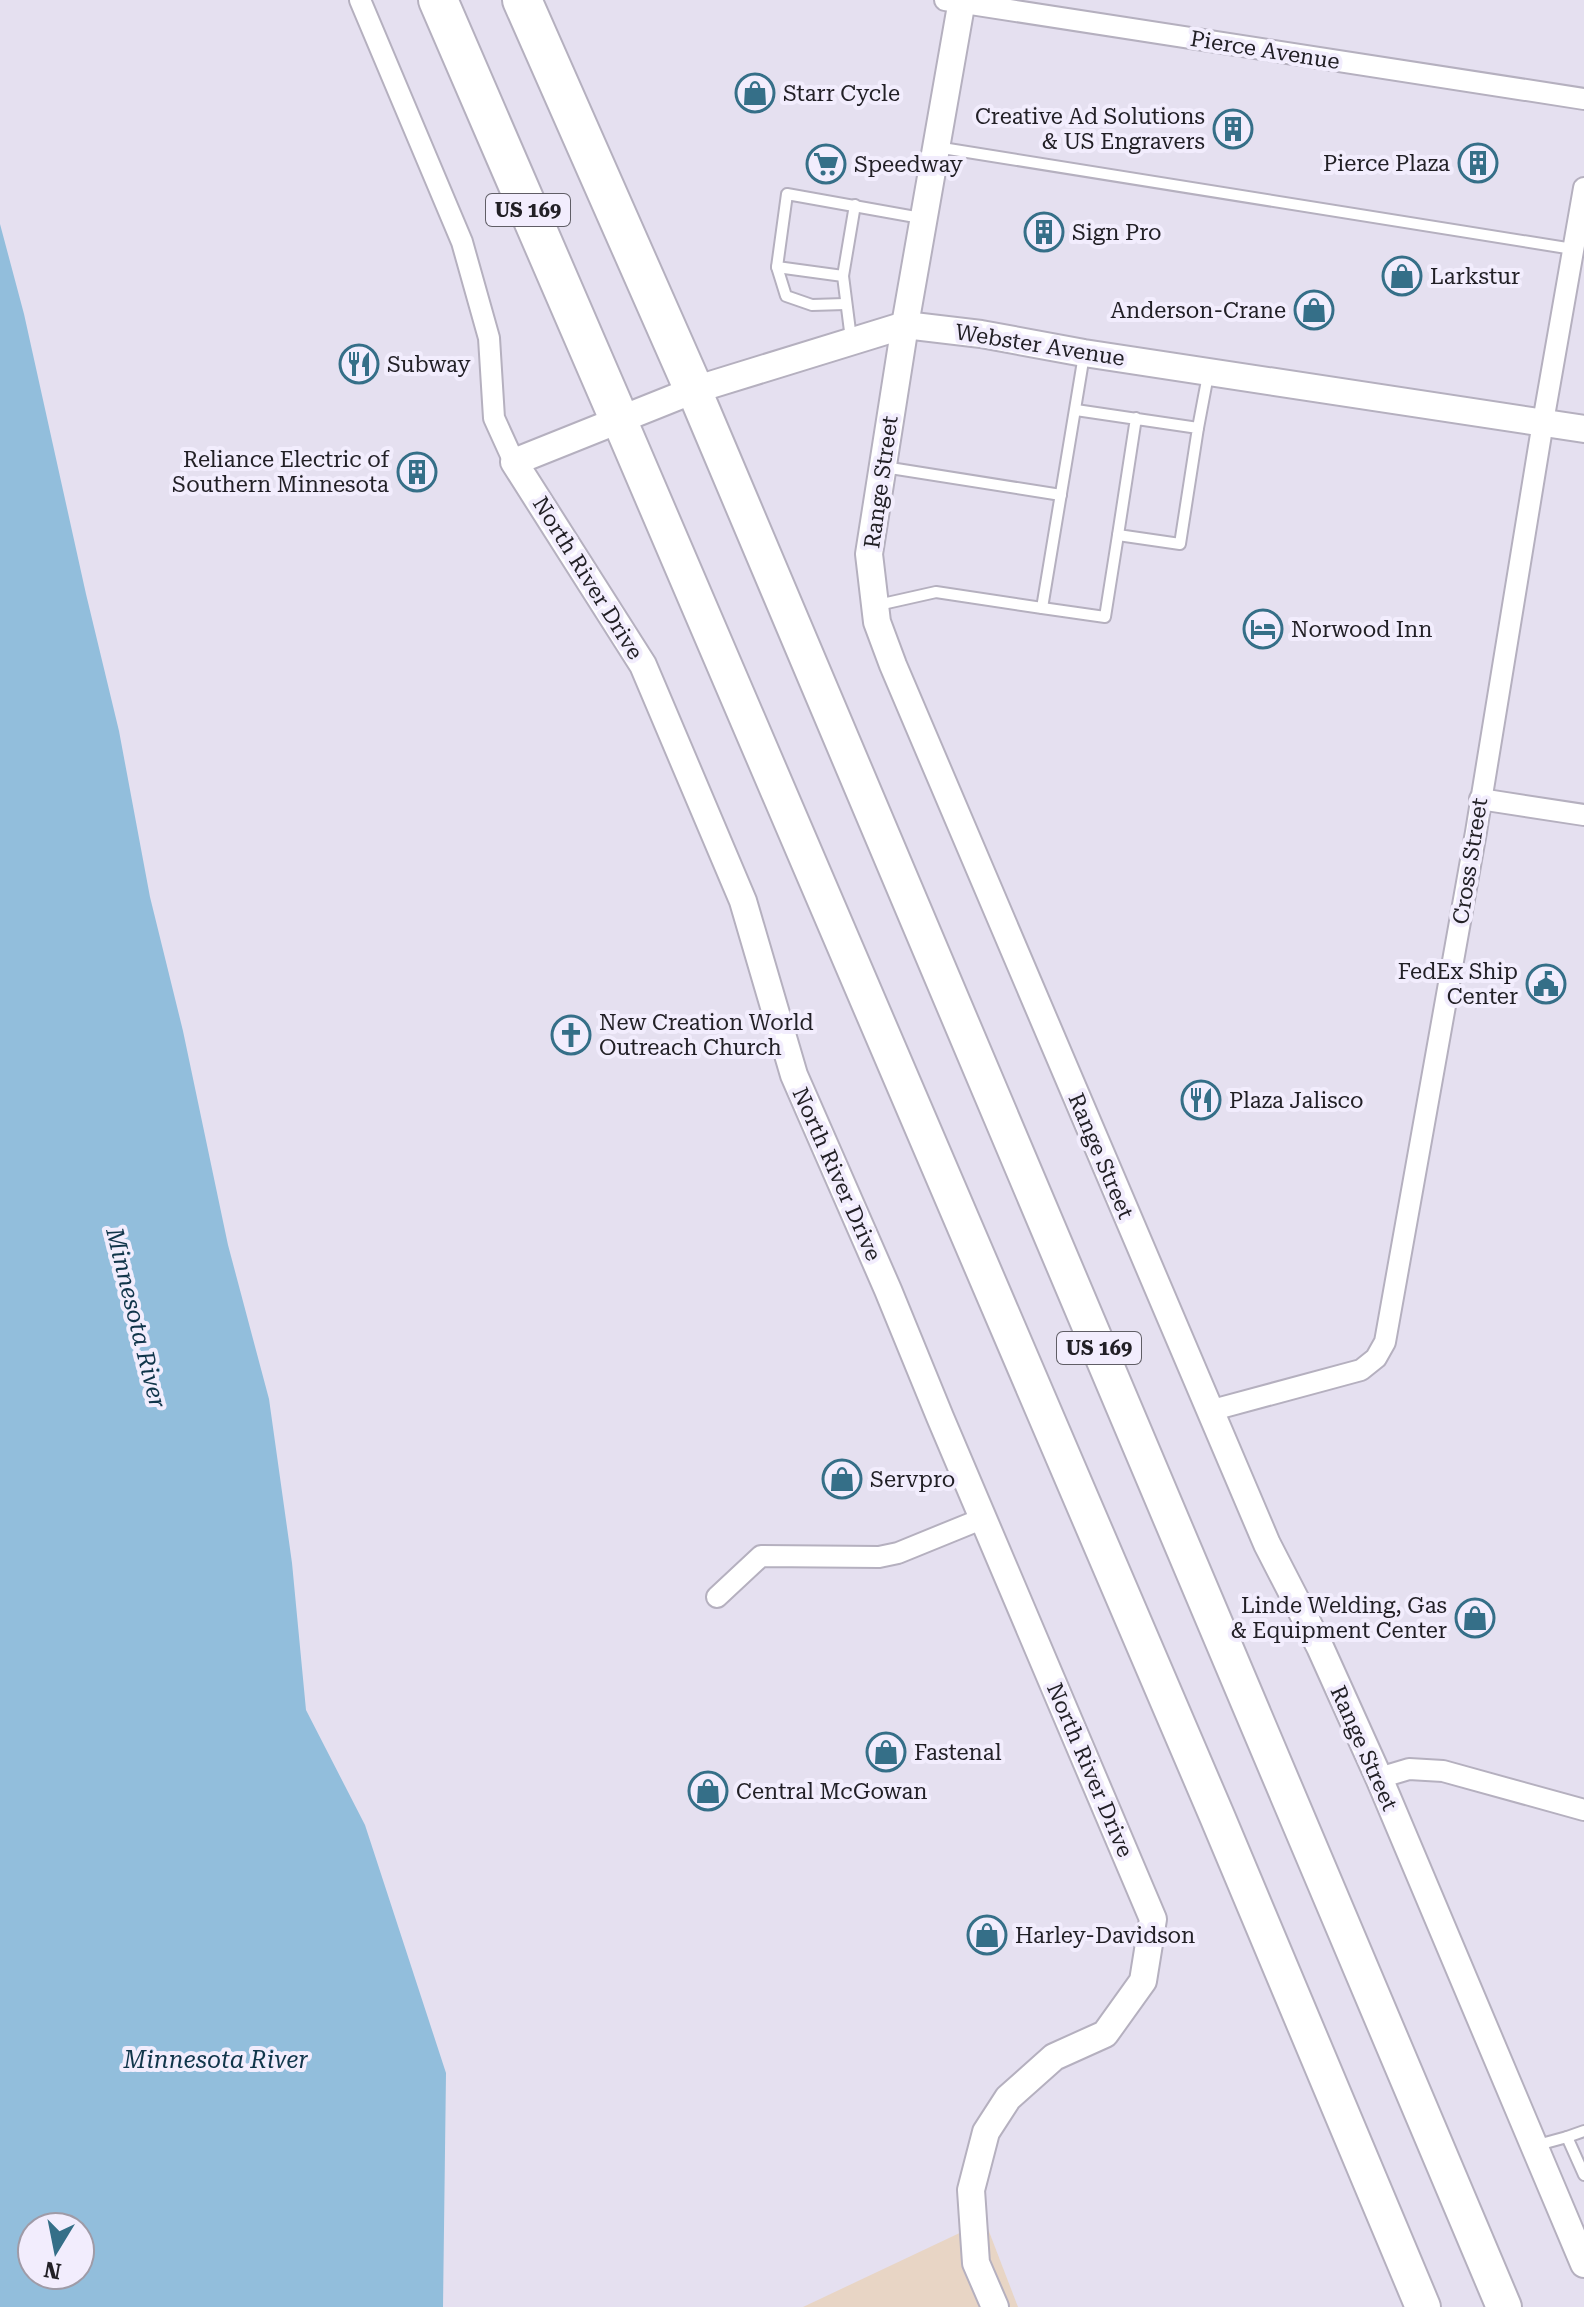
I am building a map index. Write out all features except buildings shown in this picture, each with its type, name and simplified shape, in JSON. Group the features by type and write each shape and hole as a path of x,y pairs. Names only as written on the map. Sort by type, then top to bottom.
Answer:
{"highway":[{"name":"US 169","path":"438,0 1210,1801 1423,2307"},
{"name":"US 169","path":"522,0 694,390 1504,2307"}],"street":[{"name":"North River Drive","path":"360,0 462,242 489,338 494,418 514,462 643,665 743,901 794,1075 1153,1919 1143,1981 1105,2034 1054,2057 1008,2098 986,2132 971,2190 976,2263 995,2307"},
{"name":"Pierce Avenue","path":"956,1 1584,99"},
{"name":"Range Street","path":"956,1 936,147 869,554 877,622 1209,1411 1267,1544 1320,1647 1379,1778 1584,2264"},
{"name":"Cross Street","path":"1209,1411 1361,1370 1376,1358 1385,1342 1584,188"},
{"name":"Webster Avenue","path":"514,462 694,390 905,325 981,334 1084,353 1584,429"},
{"path":"1480,799 1584,815"},
{"path":"717,1597 761,1556 879,1557 898,1553 984,1518"},
{"path":"1379,1778 1409,1769 1443,1771 1584,1810"}],"lane":[{"path":"936,147 1573,249"},
{"path":"845,304 812,305 786,296 777,267 787,232 787,194 923,219"},
{"path":"851,342 843,276 844,241 855,205"},
{"path":"777,267 843,276"},
{"path":"1042,608 1084,353"},
{"path":"1118,535 1180,544 1209,371"},
{"path":"1076,410 1198,428"},
{"path":"875,605 936,592 1105,617 1136,418"},
{"path":"884,467 1061,495"},
{"path":"1534,2146 1584,2131"},
{"path":"1567,2137 1584,2175"}],"shaded area":[{"path":"985,2221 1018,2307 803,2307"}],"water":[{"name":"Minnesota River","path":"0,224 24,314 119,731 150,897 183,1031 228,1245 269,1399 292,1563 306,1710 365,1825 446,2073 443,2307 0,2307"}],"place":[{"name":"Starr Cycle","path":"755,93"},
{"name":"Creative Ad Solutions & US Engravers","path":"1233,129"},
{"name":"Pierce Plaza","path":"1478,163"},
{"name":"Speedway","path":"826,164"},
{"name":"Sign Pro","path":"1044,232"},
{"name":"Larkstur","path":"1402,276"},
{"name":"Anderson-Crane","path":"1314,310"},
{"name":"Subway","path":"359,364"},
{"name":"Reliance Electric of Southern Minnesota","path":"417,472"},
{"name":"Norwood Inn","path":"1263,629"},
{"name":"FedEx Ship Center","path":"1546,984"},
{"name":"New Creation World Outreach Church","path":"571,1035"},
{"name":"Plaza Jalisco","path":"1201,1100"},
{"name":"Servpro","path":"842,1479"},
{"name":"Linde Welding, Gas & Equipment Center","path":"1475,1618"},
{"name":"Fastenal","path":"886,1752"},
{"name":"Central McGowan","path":"708,1791"},
{"name":"Harley-Davidson","path":"987,1935"}]}
